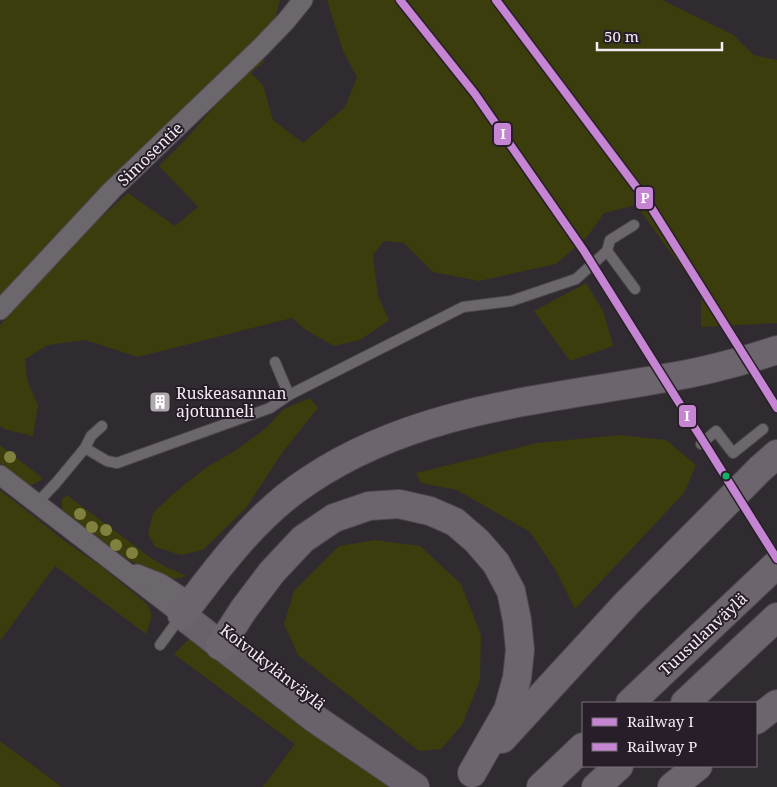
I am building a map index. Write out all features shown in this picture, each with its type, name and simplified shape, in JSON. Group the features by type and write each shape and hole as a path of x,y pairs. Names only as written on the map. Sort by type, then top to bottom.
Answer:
{"highway":[{"path":"186,609 248,533 279,502 307,481 340,461 383,440 423,425 463,414 673,377 777,350"},
{"path":"466,780 626,603 777,454"},
{"path":"225,639 272,572 303,539 334,518 369,506 399,504 430,511 455,522 477,541 496,563 511,591 517,620 520,650 517,678 508,710 466,780"},
{"name":"Tuusulanväylä","path":"631,702 777,564"},
{"path":"686,702 777,617"},
{"path":"757,719 777,704"},
{"path":"541,787 582,748"},
{"path":"596,787 618,767"},
{"path":"672,787 697,767"}],"main road":[{"name":"Koivukylänväylä","path":"186,609 225,639 314,718 415,787"}],"street":[{"name":"Simosentie","path":"0,310 112,190 261,47 303,0"},
{"name":"Koivukylänväylä","path":"0,475 119,567 160,583 186,609"}],"lane":[{"path":"85,448 107,461 117,463 270,408 290,395 463,306 511,300 576,279 607,251 610,240 634,225"},
{"path":"607,251 635,290"},
{"path":"275,362 290,395"},
{"path":"36,502 56,483 85,448 91,436 102,426"},
{"path":"701,444 716,431 734,453 763,429"},
{"path":"160,645 186,609"}],"shaded area":[{"path":"0,0 280,0 275,19 85,209 0,302"},
{"path":"327,0 662,0 732,34 754,55 777,60 777,323 701,327 701,294 636,205 604,213 587,237 556,264 479,281 433,272 404,243 384,241 373,255 378,296 389,320 360,340 334,346 306,330 292,318 138,357 85,340 48,345 25,359 27,380 38,405 33,436 4,429 0,426 0,325 87,230 128,193 175,226 198,207 159,166 187,138 256,58 259,57 265,61 251,73 263,85 273,120 303,143 345,107 357,77 343,51"},
{"path":"586,283 604,313 613,346 570,361 534,311"},
{"path":"310,398 318,408 282,453 246,508 203,550 181,555 155,547 148,534 153,513 207,467 235,451 266,428 284,409"},
{"path":"620,435 666,440 696,465 684,493 575,609 555,569 530,532 457,490 421,483 416,473 537,443"},
{"path":"0,445 41,477 41,480 30,486 0,463"},
{"path":"0,490 66,542 102,567 148,605 152,616 146,634 55,566 0,641"},
{"path":"67,495 151,558 187,576 174,579 130,561 62,510 62,499"},
{"path":"375,540 420,546 461,584 481,635 480,680 462,725 441,749 419,751 298,655 284,624 294,591 339,546"},
{"path":"192,636 392,787 263,787 295,744 174,654"},
{"path":"0,741 62,787 0,787"}],"rail line":[{"name":"I","path":"400,0 475,94 584,251 777,559"},
{"name":"P","path":"496,0 649,204 777,408"}],"place":[{"name":"Ruskeasannan ajotunneli","path":"160,402"}]}
